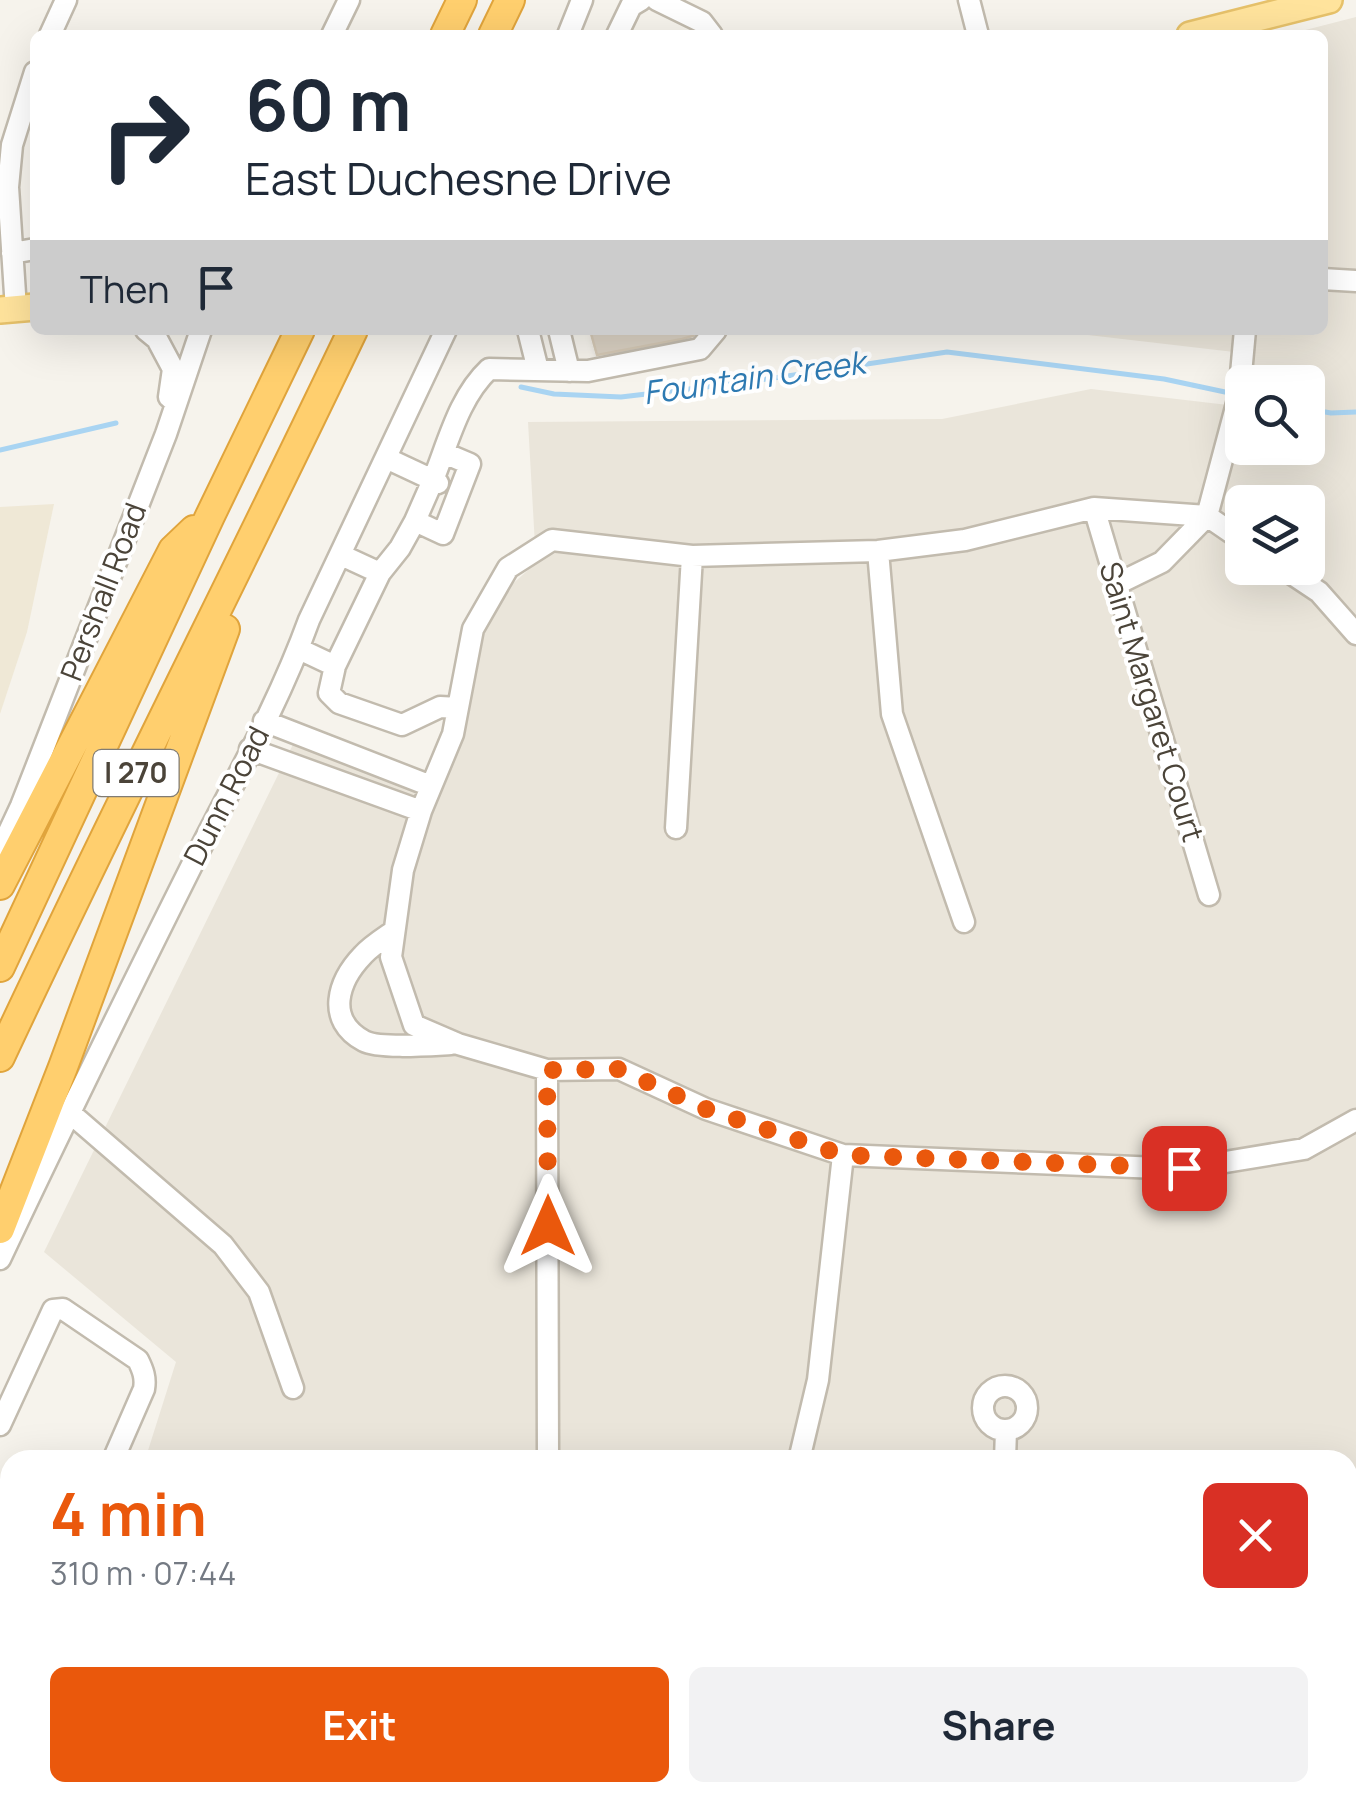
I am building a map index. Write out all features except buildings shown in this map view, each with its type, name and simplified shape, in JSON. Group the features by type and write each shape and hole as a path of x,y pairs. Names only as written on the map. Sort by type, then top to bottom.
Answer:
{"highway":[{"path":"447,30 462,0"},
{"path":"496,30 510,0"},
{"name":"I 270","path":"0,967 298,335"},
{"name":"I 270","path":"0,1057 351,335"},
{"path":"0,1228 276,492"},
{"path":"0,885 173,550 210,516"}],"main road":[{"path":"1205,30 1270,7 1329,0"}],"street":[{"path":"52,30 66,0"},
{"path":"335,30 350,0"},
{"path":"570,30 582,0"},
{"path":"620,30 632,6 640,0"},
{"path":"657,0 702,22 708,30"},
{"path":"969,0 977,30"},
{"path":"17,309 8,187 12,145 30,104"},
{"path":"12,254 30,250"},
{"path":"1328,279 1356,281"},
{"path":"152,335 172,369 166,434"},
{"name":"Pershall Road","path":"0,851 166,434 199,335"},
{"name":"Dunn Road","path":"0,1259 299,649 309,620 444,335"},
{"path":"529,335 538,370"},
{"path":"560,335 569,370"},
{"path":"614,366 621,357 689,340 694,335"},
{"path":"458,708 440,707 402,725 340,703 329,692 336,666 380,572 415,521 470,464 444,453 474,383 489,369 588,371 700,349 712,335"},
{"path":"1115,584 1162,562 1208,516 1239,396 1245,335"},
{"path":"386,458 447,486"},
{"path":"415,521 443,534 447,486"},
{"path":"1225,528 1208,516 1094,508 965,540 878,552 692,556 552,540 508,568 473,629 453,734 421,811 403,870 391,957 414,1024 458,1044 547,1070 619,1069 706,1109 843,1155 1184,1168 1304,1148 1356,1120"},
{"name":"Saint Margaret Court","path":"1094,508 1209,895"},
{"path":"878,552 892,714 964,922"},
{"path":"341,555 380,572"},
{"path":"676,828 692,556"},
{"path":"1308,585 1356,634"},
{"path":"299,649 336,666"},
{"path":"264,721 431,786"},
{"path":"250,749 421,811"},
{"path":"394,931 364,954 342,984 338,1006 346,1027 366,1043 458,1044"},
{"path":"547,1070 548,1450"},
{"path":"69,1112 223,1246 259,1292 293,1388"},
{"path":"800,1450 818,1380 843,1155"},
{"path":"0,1424 52,1310 63,1309 138,1360 143,1371 144,1389 117,1450"},
{"path":"1005,1450 1006,1430"}],"shaded area":[{"path":"1356,17 1356,1450 148,1450 176,1362 44,1252 302,726 444,779 482,635 508,588 536,563 528,422 942,419 1091,389 1225,405 1225,465 1325,465 1325,365 1233,365 1234,352 1088,335 1328,335 1328,30 1305,30"},
{"path":"54,504 27,632 0,714 0,507"}],"waterway":[{"name":"Fountain Creek","path":"521,387 554,394 621,397 947,352 1164,379 1225,392"},
{"name":"Fountain Creek","path":"1325,412 1356,412"},
{"path":"0,450 116,423"}],"route":[{"path":"548,1226 547,1070 619,1069 706,1109 843,1155 1184,1168"}]}
